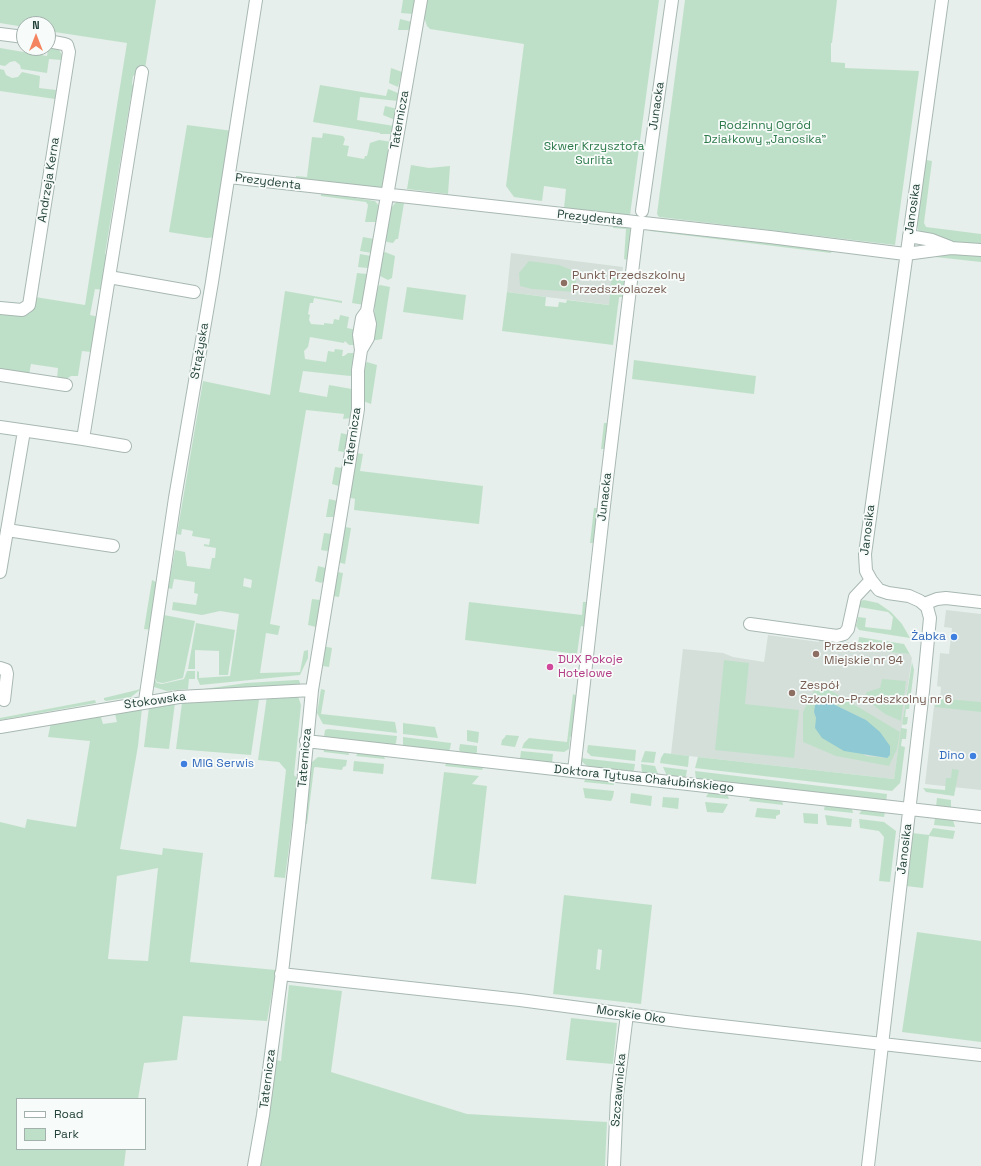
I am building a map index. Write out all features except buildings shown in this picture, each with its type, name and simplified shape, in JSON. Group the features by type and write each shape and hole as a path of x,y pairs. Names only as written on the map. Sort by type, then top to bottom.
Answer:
{"street":[{"name":"Strążyska","path":"146,701 175,498 229,177 256,0"},
{"name":"Taternicza","path":"254,1166 263,1115 281,974 299,826 312,690 358,409 358,370 361,350 368,338 370,319 367,312 421,0"},
{"name":"Junacka","path":"574,771 606,485 639,220 672,0"},
{"name":"Janosika","path":"871,580 864,565 865,554 942,0"},
{"path":"0,34 16,36"},
{"name":"Andrzeja Kerna","path":"0,308 22,310 29,305 69,52 67,45 56,42"},
{"path":"84,439 142,72"},
{"name":"Prezydenta","path":"229,177 388,196 639,220 906,254 951,248 981,250"},
{"name":"Prezydenta","path":"909,236 932,240 951,248"},
{"path":"109,277 194,292"},
{"path":"0,375 66,385"},
{"path":"0,427 125,446"},
{"path":"0,572 24,431"},
{"path":"7,530 113,546"},
{"path":"750,624 837,636 844,634 848,629 855,598 871,580 883,592 909,596 924,604 937,599 946,598 981,602"},
{"name":"Janosika","path":"868,1166 930,625 929,612 924,604"},
{"path":"0,668 6,670 8,674 4,700"},
{"name":"Stokowska","path":"0,727 146,701 179,697 312,690"},
{"name":"Doktora Tytusa Chałubińskiego","path":"306,741 981,817"},
{"name":"Morskie Oko","path":"281,974 520,1000 627,1014 981,1055"},
{"name":"Szczawnicka","path":"614,1166 617,1095 627,1014"}],"shaded area":[{"name":"Punkt Przedszkolny Przedszkolaczek","path":"511,253 623,267 618,306 507,292"},
{"path":"946,610 981,614 981,790 925,784 935,698 940,698 941,687 937,686 940,653 949,654 952,628 944,627"},
{"name":"Zespół Szkolno-Przedszkolny nr 6","path":"768,635 819,642 819,638 888,648 887,652 909,654 912,658 894,779 671,754 683,649 723,653 733,657 764,662"}],"green space":[{"path":"0,0 156,0 145,69 133,76 132,84 134,86 135,96 131,96 105,254 109,255 103,290 95,289 90,315 99,317 91,352 82,351 78,376 71,376 65,380 57,379 58,368 31,364 29,375 0,370 0,313 21,316 25,314 35,297 85,305 127,43 56,32 56,16 16,16 16,26 0,23"},
{"path":"403,0 416,0 413,14 401,13"},
{"name":"Skwer Krzysztofa Surlita","path":"426,0 659,0 630,215 564,208 566,189 544,186 542,201 514,197 506,186 524,44 430,29 427,26 424,17"},
{"name":"Rodzinny Ogród Działkowy „Janosika”","path":"685,0 837,0 831,43 831,62 845,63 845,68 919,71 895,245 659,217 657,214"},
{"path":"400,19 412,22 410,30 398,30"},
{"path":"56,47 62,55 61,60 49,59 47,73 21,69 20,65 15,61 10,62 5,66 0,65 0,48 16,51 16,56 56,56"},
{"path":"391,68 402,72 398,87 389,83"},
{"path":"0,69 4,70 6,75 12,78 18,77 22,72 40,76 39,88 56,90 55,99 0,91"},
{"path":"320,85 386,96 388,89 398,93 398,101 360,97 357,120 394,126 393,134 380,134 313,122"},
{"path":"385,106 398,109 395,120 383,115"},
{"path":"187,125 233,131 216,237 207,238 169,232"},
{"path":"323,133 343,136 345,139 343,145 349,146 347,156 364,159 365,156 367,156 370,143 379,140 392,142 383,186 381,189 296,182 296,176 307,177 312,137 322,138"},
{"path":"926,160 932,161 924,223 926,227 981,234 981,244 950,242 923,234 918,230 916,222"},
{"path":"411,165 429,168 450,166 448,194 407,189"},
{"path":"321,193 375,201 379,206 377,222 365,222 368,205 366,202 321,196"},
{"path":"395,203 404,203 398,239 396,239 393,243 387,242 385,240 390,210"},
{"path":"613,225 628,226 632,230 630,258 627,260 624,259 626,229 613,228"},
{"path":"650,229 832,250 831,253 650,231"},
{"path":"363,237 374,239 372,253 360,251"},
{"path":"385,252 395,256 392,278 388,280 380,276 383,253"},
{"path":"942,253 981,255 981,262 926,256"},
{"path":"360,254 371,256 370,267 358,267"},
{"path":"529,261 559,265 577,272 575,292 532,289 520,286 519,273"},
{"path":"357,273 367,274 368,277 364,305 352,303"},
{"path":"612,273 627,275 625,297 619,297 613,345 502,331 507,292 546,297 545,306 558,307 559,302 566,303 567,300 609,305"},
{"path":"380,285 390,287 382,339 373,340 377,287"},
{"path":"407,287 466,295 463,320 403,312"},
{"path":"285,291 342,301 342,303 314,298 313,303 310,303 308,314 310,315 309,320 311,324 324,325 324,323 333,324 334,319 339,320 340,315 349,317 347,328 357,330 354,345 349,345 345,341 344,343 310,337 308,347 304,351 305,359 326,362 328,351 334,352 335,349 343,350 342,356 348,353 354,353 352,375 303,371 299,392 327,397 329,385 352,389 352,418 343,419 344,414 306,410 270,624 280,626 278,635 266,633 260,673 300,672 304,651 308,650 308,658 300,675 200,685 197,678 197,671 199,672 199,678 230,676 239,614 220,611 202,615 172,610 173,602 196,605 198,594 194,593 195,582 174,579 172,589 168,588 175,550 185,552 187,566 210,569 212,558 215,558 216,548 204,546 204,544 209,545 210,539 192,536 193,531 182,529 181,535 177,534 203,381 270,395","holes":["244,578 252,580 251,588 243,586"]},
{"path":"634,360 756,376 754,394 632,379"},
{"path":"367,362 377,365 371,404 363,401 362,377 365,364"},
{"path":"604,423 609,423 606,449 601,449"},
{"path":"341,433 349,435 347,449 344,452 338,451"},
{"path":"356,453 363,454 360,471 483,486 479,524 354,510 355,499 348,497"},
{"path":"335,467 343,468 341,484 339,486 332,484"},
{"path":"329,499 338,501 335,516 333,517 326,517"},
{"path":"594,508 599,508 594,543 590,543"},
{"path":"345,527 351,528 345,564 337,562 343,529"},
{"path":"324,533 332,534 329,550 327,551 321,550"},
{"path":"318,566 326,568 324,581 321,583 315,581"},
{"path":"337,572 343,573 339,597 333,596"},
{"path":"152,580 156,582 156,587 152,630 144,629"},
{"path":"312,599 320,600 316,627 308,625"},
{"path":"864,600 878,603 891,612 902,624 910,638 859,630 856,626 858,617 866,618 865,627 891,630 893,617 888,612 859,607 860,601"},
{"path":"469,602 582,615 583,602 587,602 586,627 581,626 577,654 465,640"},
{"path":"164,615 195,621 183,678 163,683 157,682 154,676"},
{"path":"196,623 235,630 228,675 219,675 219,651 195,650 195,669 188,669"},
{"path":"859,637 904,644 912,658 909,654 887,652 888,648 858,644"},
{"path":"323,646 332,648 329,667 323,666 324,659 321,656"},
{"path":"724,660 749,663 745,704 799,710 794,758 715,750"},
{"path":"912,662 914,670 909,709 906,709 905,717 908,717 907,724 904,725 902,724"},
{"path":"187,671 195,671 195,679 189,679 188,689 167,691 154,687 153,676 157,683 162,684 184,679"},
{"path":"882,679 906,681 901,721 885,714 864,698 867,692 880,688"},
{"path":"299,680 301,686 204,689 246,683"},
{"path":"818,683 900,732 897,749 889,766 836,756 803,742 803,712","holes":["827,701 866,720 887,758 866,756 816,718 814,712"]},
{"path":"141,689 131,697 106,701 104,700 104,698"},
{"path":"321,689 325,690 321,714 395,722 397,733 323,724 317,713"},
{"path":"573,694 577,696 574,735 570,737 569,749 564,752 522,748 524,743 529,738 567,742"},
{"path":"267,696 272,696 274,699 298,696 301,705 294,775 298,779 285,878 274,877 286,770 279,762 258,760"},
{"path":"255,697 255,700 259,700 251,755 176,749 182,703"},
{"path":"935,698 981,702 981,712 935,707"},
{"path":"95,700 96,703 0,720 0,718"},
{"path":"175,703 169,749 144,747 149,707"},
{"path":"142,708 138,746 120,849 162,855 163,848 203,853 190,962 276,970 267,1021 183,1016 177,1060 144,1063 138,1098 16,1098 16,1150 126,1150 124,1166 0,1166 0,822 25,828 27,819 76,827 90,741 48,737 51,722 100,714 103,724 117,722 115,714 107,715 108,712","holes":["158,868 148,961 108,959 117,876"]},
{"path":"403,723 435,727 438,738 403,734"},
{"path":"901,728 907,729 906,739 902,739 901,746 905,747 901,778 900,783 892,791 695,768 698,757 894,779"},
{"path":"328,729 397,736 396,743 394,745 324,737 325,730"},
{"path":"467,730 479,732 478,743 467,741"},
{"path":"506,735 519,736 515,747 501,745 502,740"},
{"path":"403,737 451,743 450,749 448,751 403,746"},
{"path":"460,744 477,746 477,752 475,754 461,752 459,750"},
{"path":"588,745 636,750 635,761 591,756 587,752"},
{"path":"323,747 348,750 349,755 324,752"},
{"path":"359,751 383,754 385,759 356,756"},
{"path":"521,751 553,754 552,763 520,759"},
{"path":"645,751 656,752 654,763 641,762"},
{"path":"664,753 689,756 688,767 660,763"},
{"path":"318,757 347,760 346,766 343,767 342,770 314,768 307,824 305,824 312,762"},
{"path":"580,758 635,764 633,772 587,766 581,761"},
{"path":"354,761 384,764 383,774 353,771"},
{"path":"447,762 483,766 483,768 482,770 445,766"},
{"path":"641,764 655,766 658,774 642,773"},
{"path":"663,767 687,770 686,776 684,778 667,776"},
{"path":"952,769 959,770 954,796 926,792 923,788 945,790 946,778 951,778"},
{"path":"695,771 887,794 886,802 696,780"},
{"path":"444,772 479,776 472,784 487,786 476,884 431,879"},
{"path":"586,778 613,781 614,785 584,782"},
{"path":"583,788 614,791 613,797 611,801 585,798"},
{"path":"709,792 727,794 729,799 706,797"},
{"path":"631,793 652,796 651,806 630,803"},
{"path":"663,797 679,798 678,809 662,807"},
{"path":"751,797 782,800 783,805 749,801"},
{"path":"937,798 951,800 951,809 936,807"},
{"path":"705,802 728,804 723,813 707,812"},
{"path":"825,805 852,809 853,813 824,810"},
{"path":"757,808 780,810 780,814 776,816 776,819 755,817"},
{"path":"862,810 885,812 884,817 859,814"},
{"path":"803,813 818,814 818,824 804,823"},
{"path":"825,815 852,819 851,827 827,825"},
{"path":"935,818 953,820 955,827 934,825"},
{"path":"859,819 884,822 896,831 890,882 879,881 884,837 879,831 860,828"},
{"path":"933,828 955,831 953,839 929,836 923,888 906,886 912,833 929,835"},
{"path":"564,895 652,905 641,1004 553,994","holes":["598,949 602,950 600,970 596,969"]},
{"path":"917,932 981,941 981,1042 902,1032"},
{"path":"289,985 342,991 331,1072 467,1114 607,1122 605,1166 260,1166 275,1060 281,1061"},
{"path":"571,1018 617,1023 613,1064 566,1060"}],"water":[{"path":"820,701 827,701 866,720 880,732 890,746 890,755 887,758 844,751 822,738 815,728 816,718 814,712 815,705"}],"place":[{"name":"Punkt Przedszkolny Przedszkolaczek","path":"564,283"},
{"name":"Żabka","path":"954,637"},
{"name":"Przedszkole Miejskie nr 94","path":"816,654"},
{"name":"DUX Pokoje Hotelowe","path":"550,667"},
{"name":"Zespół Szkolno-Przedszkolny nr 6","path":"792,693"},
{"name":"Dino","path":"973,756"},
{"name":"MIG Serwis","path":"184,764"}]}
